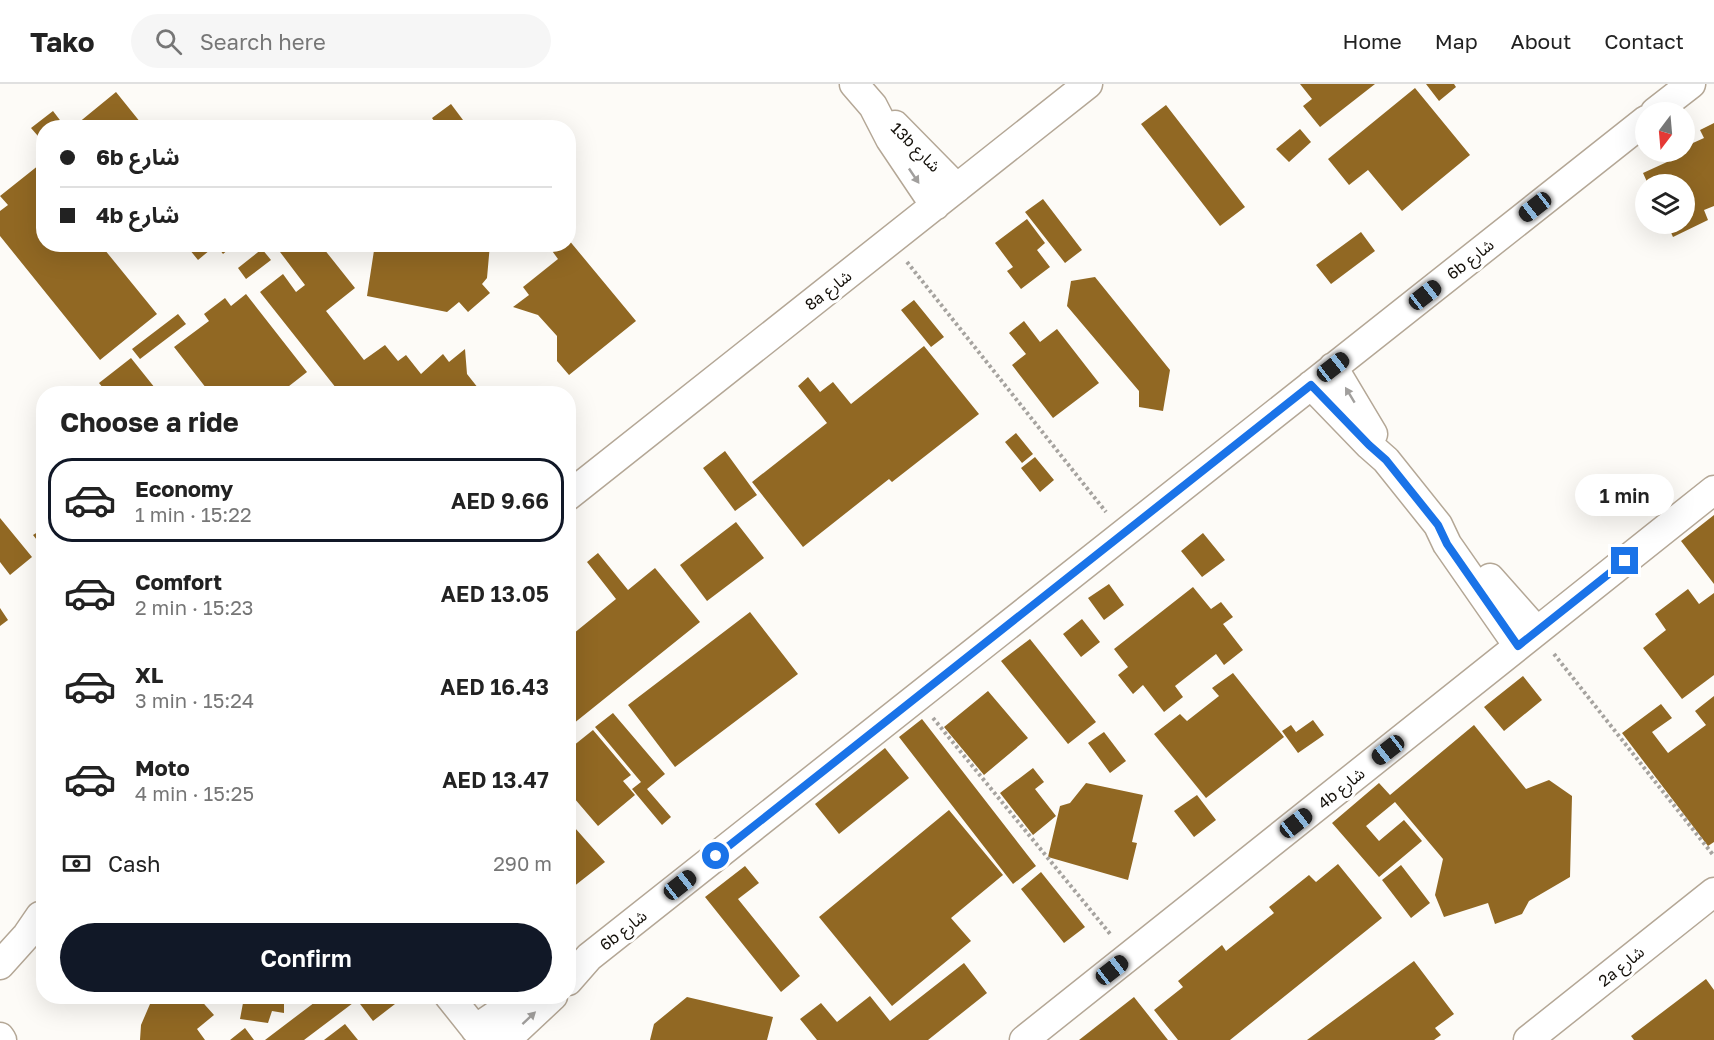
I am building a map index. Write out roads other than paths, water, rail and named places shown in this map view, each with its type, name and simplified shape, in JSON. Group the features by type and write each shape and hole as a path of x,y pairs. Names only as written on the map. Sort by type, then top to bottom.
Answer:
{"street":[{"name":"13b شارع","path":"854,84 874,109 890,139 935,206"},
{"name":"8a شارع","path":"576,490 1088,84"},
{"path":"1668,102 1691,84"},
{"name":"13b شارع","path":"874,109 909,137 957,188"},
{"name":"6b شارع","path":"579,962 1635,129"},
{"path":"1333,367 1386,460"},
{"path":"1311,385 1386,460 1438,525 1447,544 1527,639"},
{"name":"4b شارع","path":"1024,1040 1714,490"},
{"name":"2a شارع","path":"1528,1040 1714,892"},
{"path":"0,937 36,917"},
{"path":"0,965 36,922"},
{"path":"456,1004 480,1034 515,1004"},
{"path":"506,1040 544,1004"}]}
